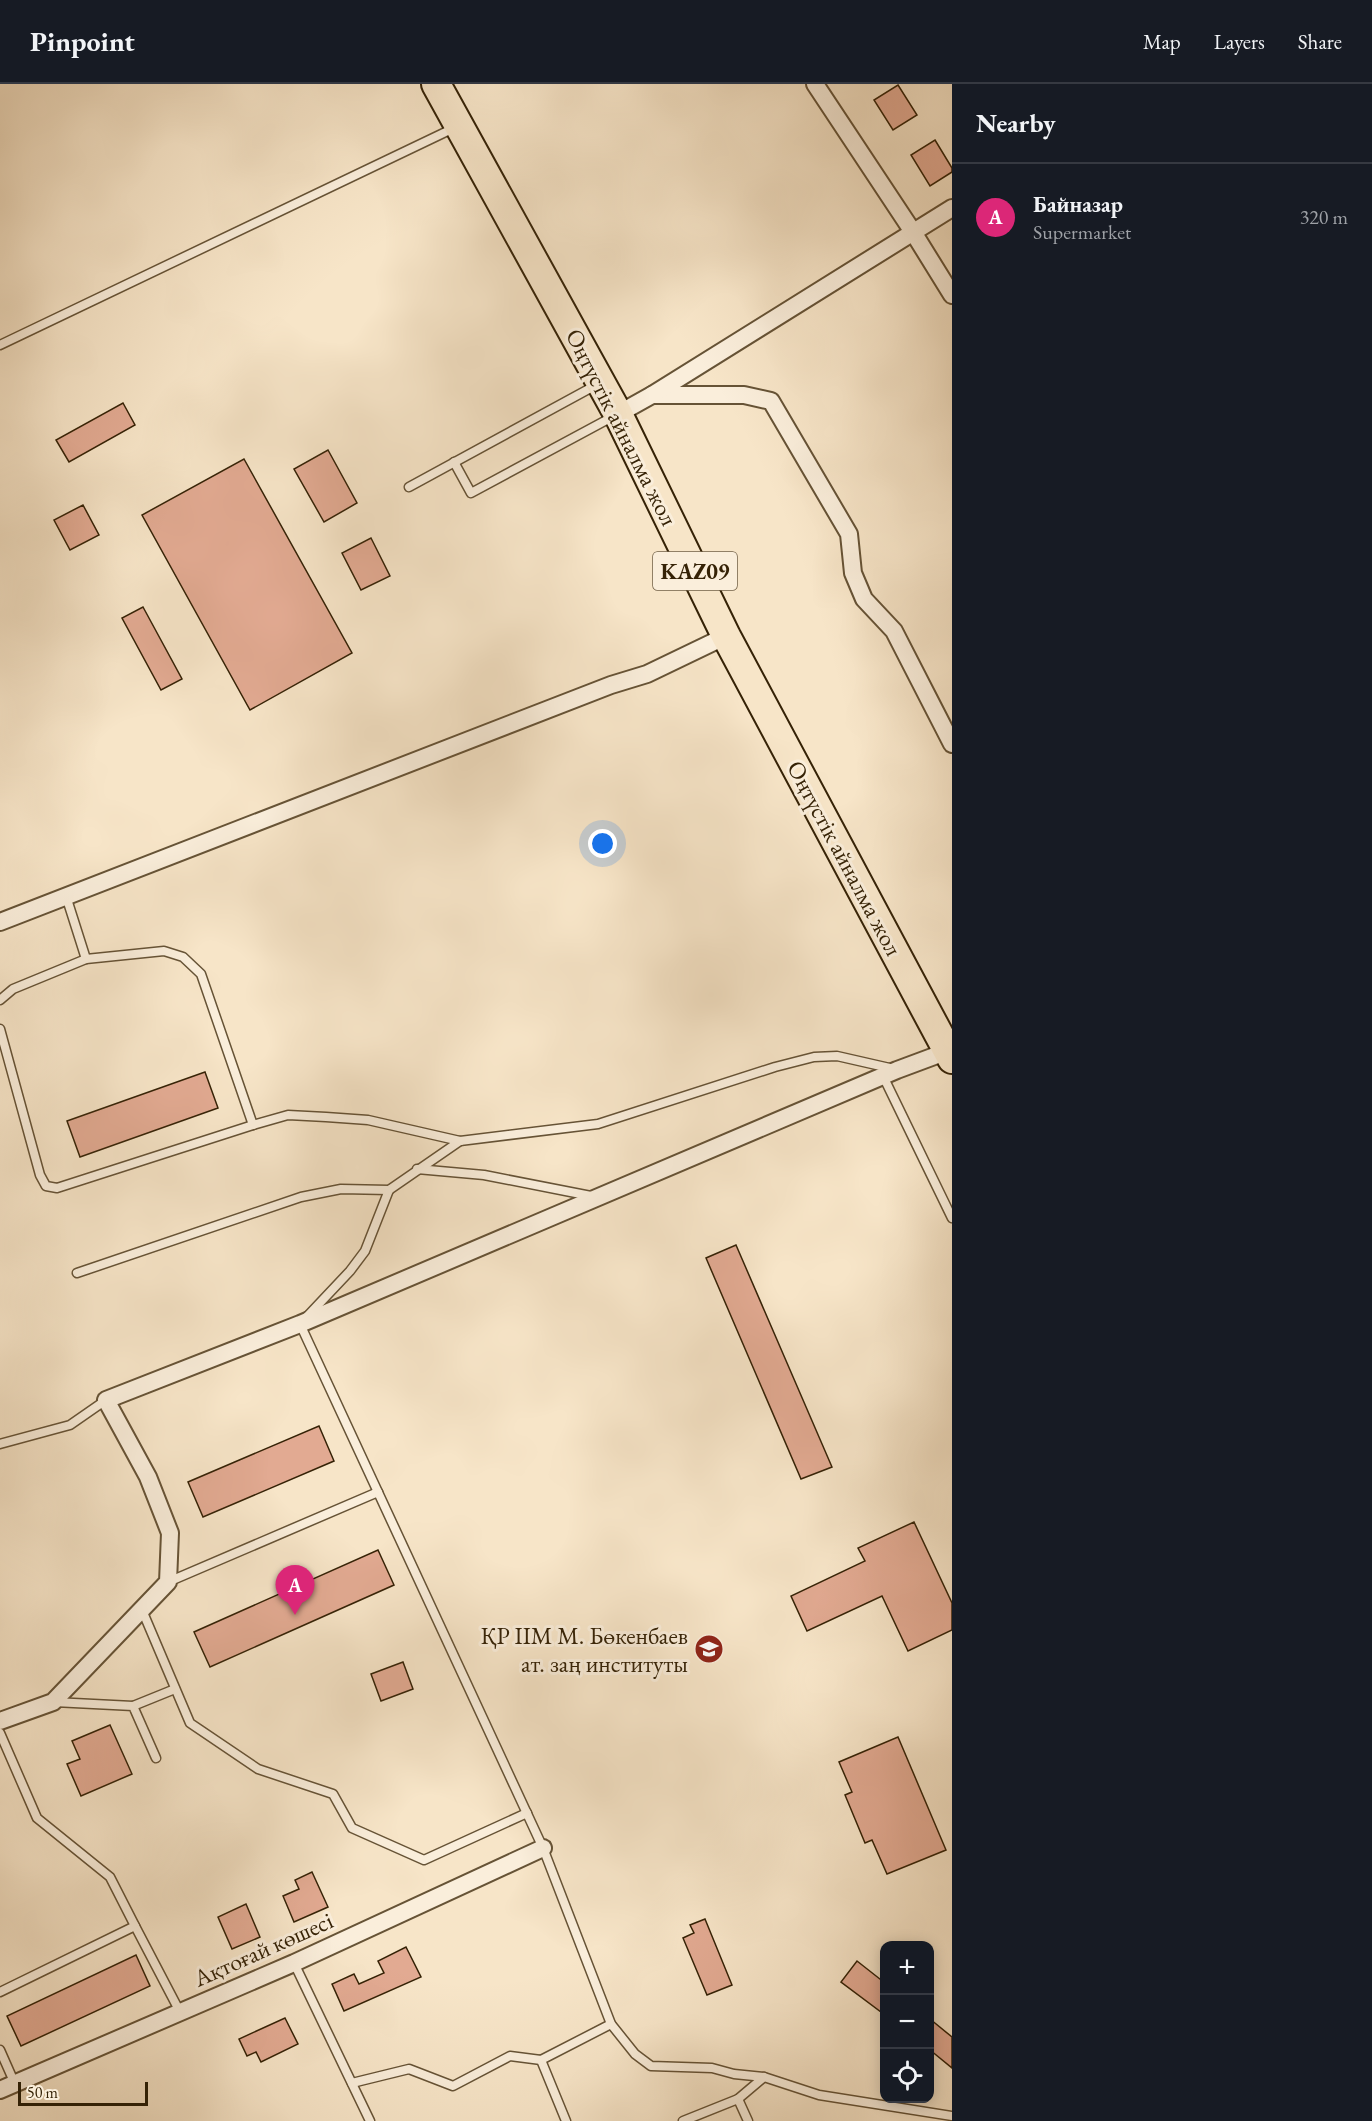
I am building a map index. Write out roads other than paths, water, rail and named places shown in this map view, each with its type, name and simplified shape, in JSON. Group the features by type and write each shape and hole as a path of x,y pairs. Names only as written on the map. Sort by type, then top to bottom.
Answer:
{"highway":[{"name":"Оңтүстік айналма жол","path":"436,84 618,414 726,636 950,1055"}],"street":[{"path":"814,84 913,232 952,295"},
{"path":"618,414 952,208"},
{"path":"652,395 744,395 771,401 849,534 853,573 864,599 894,631 952,744"},
{"path":"0,922 611,685 647,674 726,636"},
{"path":"0,1721 53,1702 168,1582 170,1533 148,1477 106,1400 300,1324 890,1073 950,1055"},
{"name":"Ақтоғай көшесі","path":"7,2087 294,1963 543,1848"}],"lane":[{"path":"0,345 460,125"},
{"path":"408,487 601,382"},
{"path":"454,462 471,493 618,414"},
{"path":"66,896 86,959"},
{"path":"0,1000 14,989 86,959 165,951 183,957 201,974 253,1125"},
{"path":"0,1029 40,1175 46,1186 57,1188 288,1115 368,1120 460,1141 598,1124 775,1067 814,1057 837,1056 890,1073 952,1218"},
{"path":"460,1141 389,1190 365,1251 350,1271 300,1324 543,1848 611,2024 635,2054 651,2066 712,2068 764,2078 819,2095 948,2118"},
{"path":"417,1169 484,1175 598,1198"},
{"path":"77,1273 301,1197 341,1189 389,1190"},
{"path":"0,1444 70,1425 106,1400"},
{"path":"168,1582 378,1492"},
{"path":"141,1610 190,1723 258,1769 333,1794 352,1828 424,1860 527,1813"},
{"path":"53,1702 133,1706 175,1689"},
{"path":"133,1706 156,1758"},
{"path":"0,1733 37,1818 110,1877 180,2012"},
{"path":"0,1992 135,1926"},
{"path":"294,1963 370,2121"},
{"path":"352,2083 408,2069 453,2086 510,2056 541,2060 611,2024"},
{"path":"0,2050 7,2087"},
{"path":"541,2060 566,2121"},
{"path":"682,2121 738,2099 764,2078"},
{"path":"738,2099 748,2121"}],"place":[{"name":"Байназар","path":"295,1615"},
{"name":"ҚР ІІМ М. Бөкенбаев ат. заң институты","path":"709,1649"}]}
